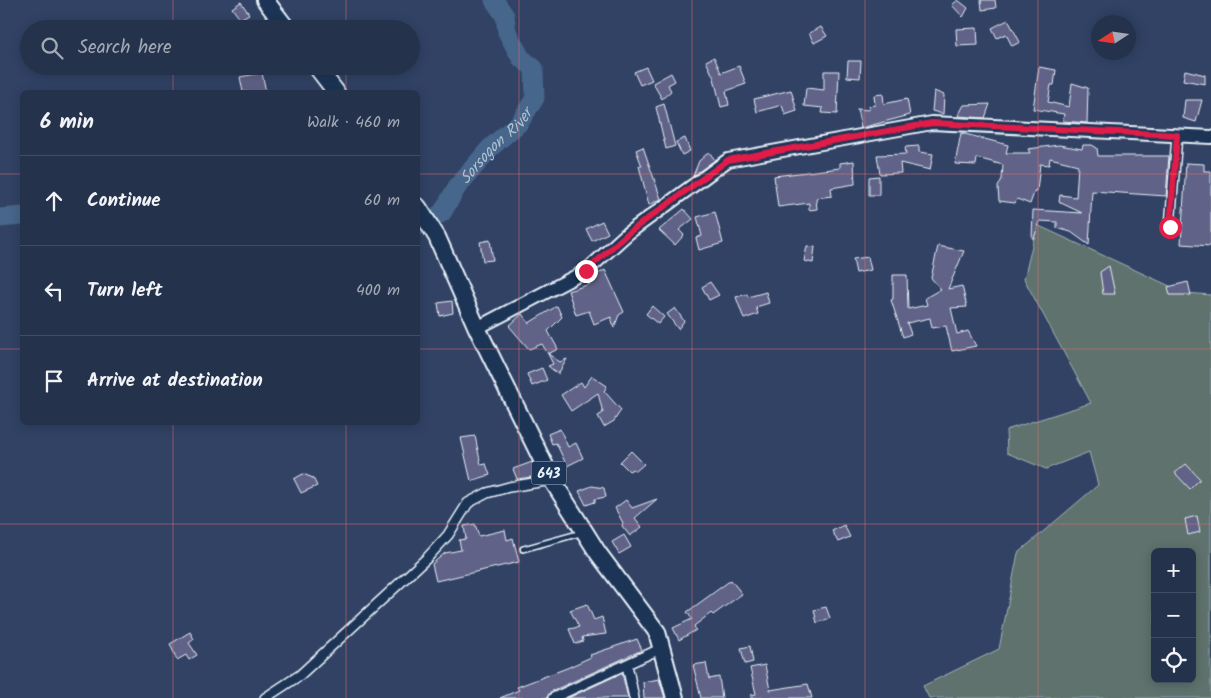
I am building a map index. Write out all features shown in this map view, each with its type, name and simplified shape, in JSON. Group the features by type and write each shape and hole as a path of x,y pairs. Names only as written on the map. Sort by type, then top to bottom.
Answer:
{"highway":[{"path":"265,0 280,20"},
{"path":"323,75 334,90"},
{"name":"643","path":"420,211 437,237 477,328 552,480 584,532 657,632 675,698"}],"street":[{"path":"477,328 586,271 628,233 728,160 932,123 1211,137"},
{"path":"1170,227 1177,135"},
{"path":"265,698 300,675 427,558 448,535 468,503 487,493 509,487 552,480"},
{"path":"553,698 662,648"},
{"path":"627,665 634,698"}],"lane":[{"path":"523,549 584,532"}],"green space":[{"path":"1037,225 1185,293 1211,295 1211,698 929,698 923,686 999,649 1018,553 1098,485 1089,452 1046,469 1007,453 1006,430 1091,403 1024,279"}],"building":[{"path":"958,0 968,8 963,17 952,5"},
{"path":"981,0 995,0 996,8 982,10"},
{"path":"241,2 249,14 240,19 232,8"},
{"path":"1008,20 1020,42 1012,46 1006,34 997,38 992,28"},
{"path":"821,27 827,36 814,43 809,33"},
{"path":"977,28 978,45 957,46 956,29"},
{"path":"714,57 721,73 739,66 746,84 726,91 729,105 721,107 714,78 706,61"},
{"path":"848,61 861,61 860,78 847,77"},
{"path":"646,67 652,80 640,85 634,72"},
{"path":"1039,67 1056,70 1054,85 1051,85 1048,102 1069,107 1072,83 1088,88 1087,123 1063,121 1064,114 1033,109"},
{"path":"1185,70 1205,75 1205,84 1183,80"},
{"path":"824,71 839,71 837,114 822,113 823,108 804,106 806,88 824,90"},
{"path":"671,73 675,81 668,85 671,91 662,99 653,83"},
{"path":"262,75 266,90 243,90 240,77"},
{"path":"791,90 797,111 785,115 782,105 757,112 754,99"},
{"path":"934,91 944,95 943,114 932,111"},
{"path":"883,94 884,104 907,99 910,115 861,128 857,109 869,110 869,106 875,105 874,95"},
{"path":"1185,100 1202,100 1196,122 1183,118"},
{"path":"664,104 675,146 666,149 656,107"},
{"path":"990,104 985,118 958,116 964,105"},
{"path":"961,133 1008,145 1006,153 1030,153 1028,149 1059,145 1082,149 1083,145 1092,145 1097,148 1098,156 1169,156 1166,196 1092,191 1089,245 1071,232 1057,228 1057,222 1040,221 1034,238 1032,238 1033,210 1082,213 1059,202 1060,195 1076,197 1078,165 1050,158 1049,165 1040,164 1037,191 1035,190 1030,204 1017,199 1015,203 999,201 998,187 1002,179 1003,165 977,158 976,165 955,164"},
{"path":"685,138 690,151 682,155 676,142"},
{"path":"919,146 919,152 933,154 930,170 900,163 901,173 880,174 877,155 906,154 905,147"},
{"path":"643,147 661,199 649,205 639,166 642,166 636,150"},
{"path":"709,152 715,160 693,176 699,161"},
{"path":"854,161 855,184 831,188 832,196 816,198 817,209 809,210 809,203 778,207 774,176 840,168 840,163"},
{"path":"1186,163 1204,164 1204,171 1211,171 1211,246 1181,244"},
{"path":"879,176 879,195 869,195 869,177"},
{"path":"684,209 693,219 679,230 684,235 675,245 659,230"},
{"path":"715,212 723,243 699,250 696,238 702,236 697,217"},
{"path":"602,221 608,233 592,241 586,229"},
{"path":"490,240 493,260 483,261 480,242"},
{"path":"807,246 815,247 813,263 804,261"},
{"path":"938,246 964,251 948,289 962,286 967,307 951,308 957,334 968,331 976,346 952,351 946,326 932,328 930,318 907,323 911,334 903,337 891,300 893,299 893,275 907,275 908,309 927,305 925,298 941,289 931,278"},
{"path":"868,257 871,270 856,273 853,259"},
{"path":"1109,266 1115,294 1103,294 1100,272"},
{"path":"605,270 624,312 619,315 614,328 611,317 594,324 589,311 576,315 568,291 590,284 588,279"},
{"path":"710,282 719,295 709,300 702,287"},
{"path":"1188,282 1191,295 1170,295 1168,287"},
{"path":"766,292 769,303 756,307 758,314 744,319 736,297 747,294 748,297"},
{"path":"452,301 453,313 440,316 438,303"},
{"path":"557,306 562,317 548,331 558,349 548,354 542,344 529,349 509,326 522,314 529,323"},
{"path":"652,306 664,317 658,324 646,314"},
{"path":"675,308 684,321 678,329 667,314"},
{"path":"548,354 560,362 567,359 558,374 548,366 553,364"},
{"path":"542,368 547,380 532,386 527,374"},
{"path":"592,376 607,386 604,391 621,410 614,421 604,427 598,416 603,413 598,393 571,411 561,395 581,382 584,387"},
{"path":"560,429 568,447 576,443 583,458 567,466 556,443 552,444 548,434"},
{"path":"475,436 481,465 486,464 490,475 471,481 461,438"},
{"path":"631,451 644,464 636,471 633,469 629,471 620,462"},
{"path":"532,462 539,476 517,479 513,469"},
{"path":"1186,464 1200,479 1190,489 1175,473"},
{"path":"303,474 313,478 317,486 301,493 294,479"},
{"path":"592,486 604,488 606,497 595,499 595,502 586,505 579,491"},
{"path":"657,499 635,518 642,527 630,536 622,526 623,523 615,508 626,500 632,508"},
{"path":"1197,516 1200,532 1188,535 1185,519"},
{"path":"475,524 479,536 505,530 507,540 513,538 519,562 436,581 432,564 445,553 461,550 459,540 466,539 464,526"},
{"path":"844,525 850,537 838,542 832,531"},
{"path":"624,535 631,547 619,554 612,542"},
{"path":"731,580 742,594 713,615 711,613 694,626 696,630 679,640 673,628 692,619 687,612"},
{"path":"587,604 594,620 602,617 606,634 582,637 583,641 575,644 569,629 579,627 570,610"},
{"path":"826,607 830,618 817,623 814,610"},
{"path":"190,632 194,639 189,643 197,655 189,660 186,655 177,660 170,644"},
{"path":"637,639 642,650 550,692 547,698 500,698 519,690 517,687 567,668 591,657 590,655"},
{"path":"750,646 753,662 745,664 741,648"},
{"path":"706,663 709,679 719,677 722,698 701,698 693,665"},
{"path":"765,665 770,690 808,684 812,698 751,698 751,695 756,694 750,668"},
{"path":"622,673 628,698 568,698"},
{"path":"659,679 665,698 644,698 643,682"}],"waterway":[{"name":"Sorsogon River","path":"420,225 442,213 457,187 490,148 519,123 535,98 534,68 521,58 507,32 505,16 494,0"},
{"name":"Sorsogon River","path":"0,218 20,216"}],"route":[{"path":"586,271 628,233 728,160 932,123 1177,135 1170,227"}]}
